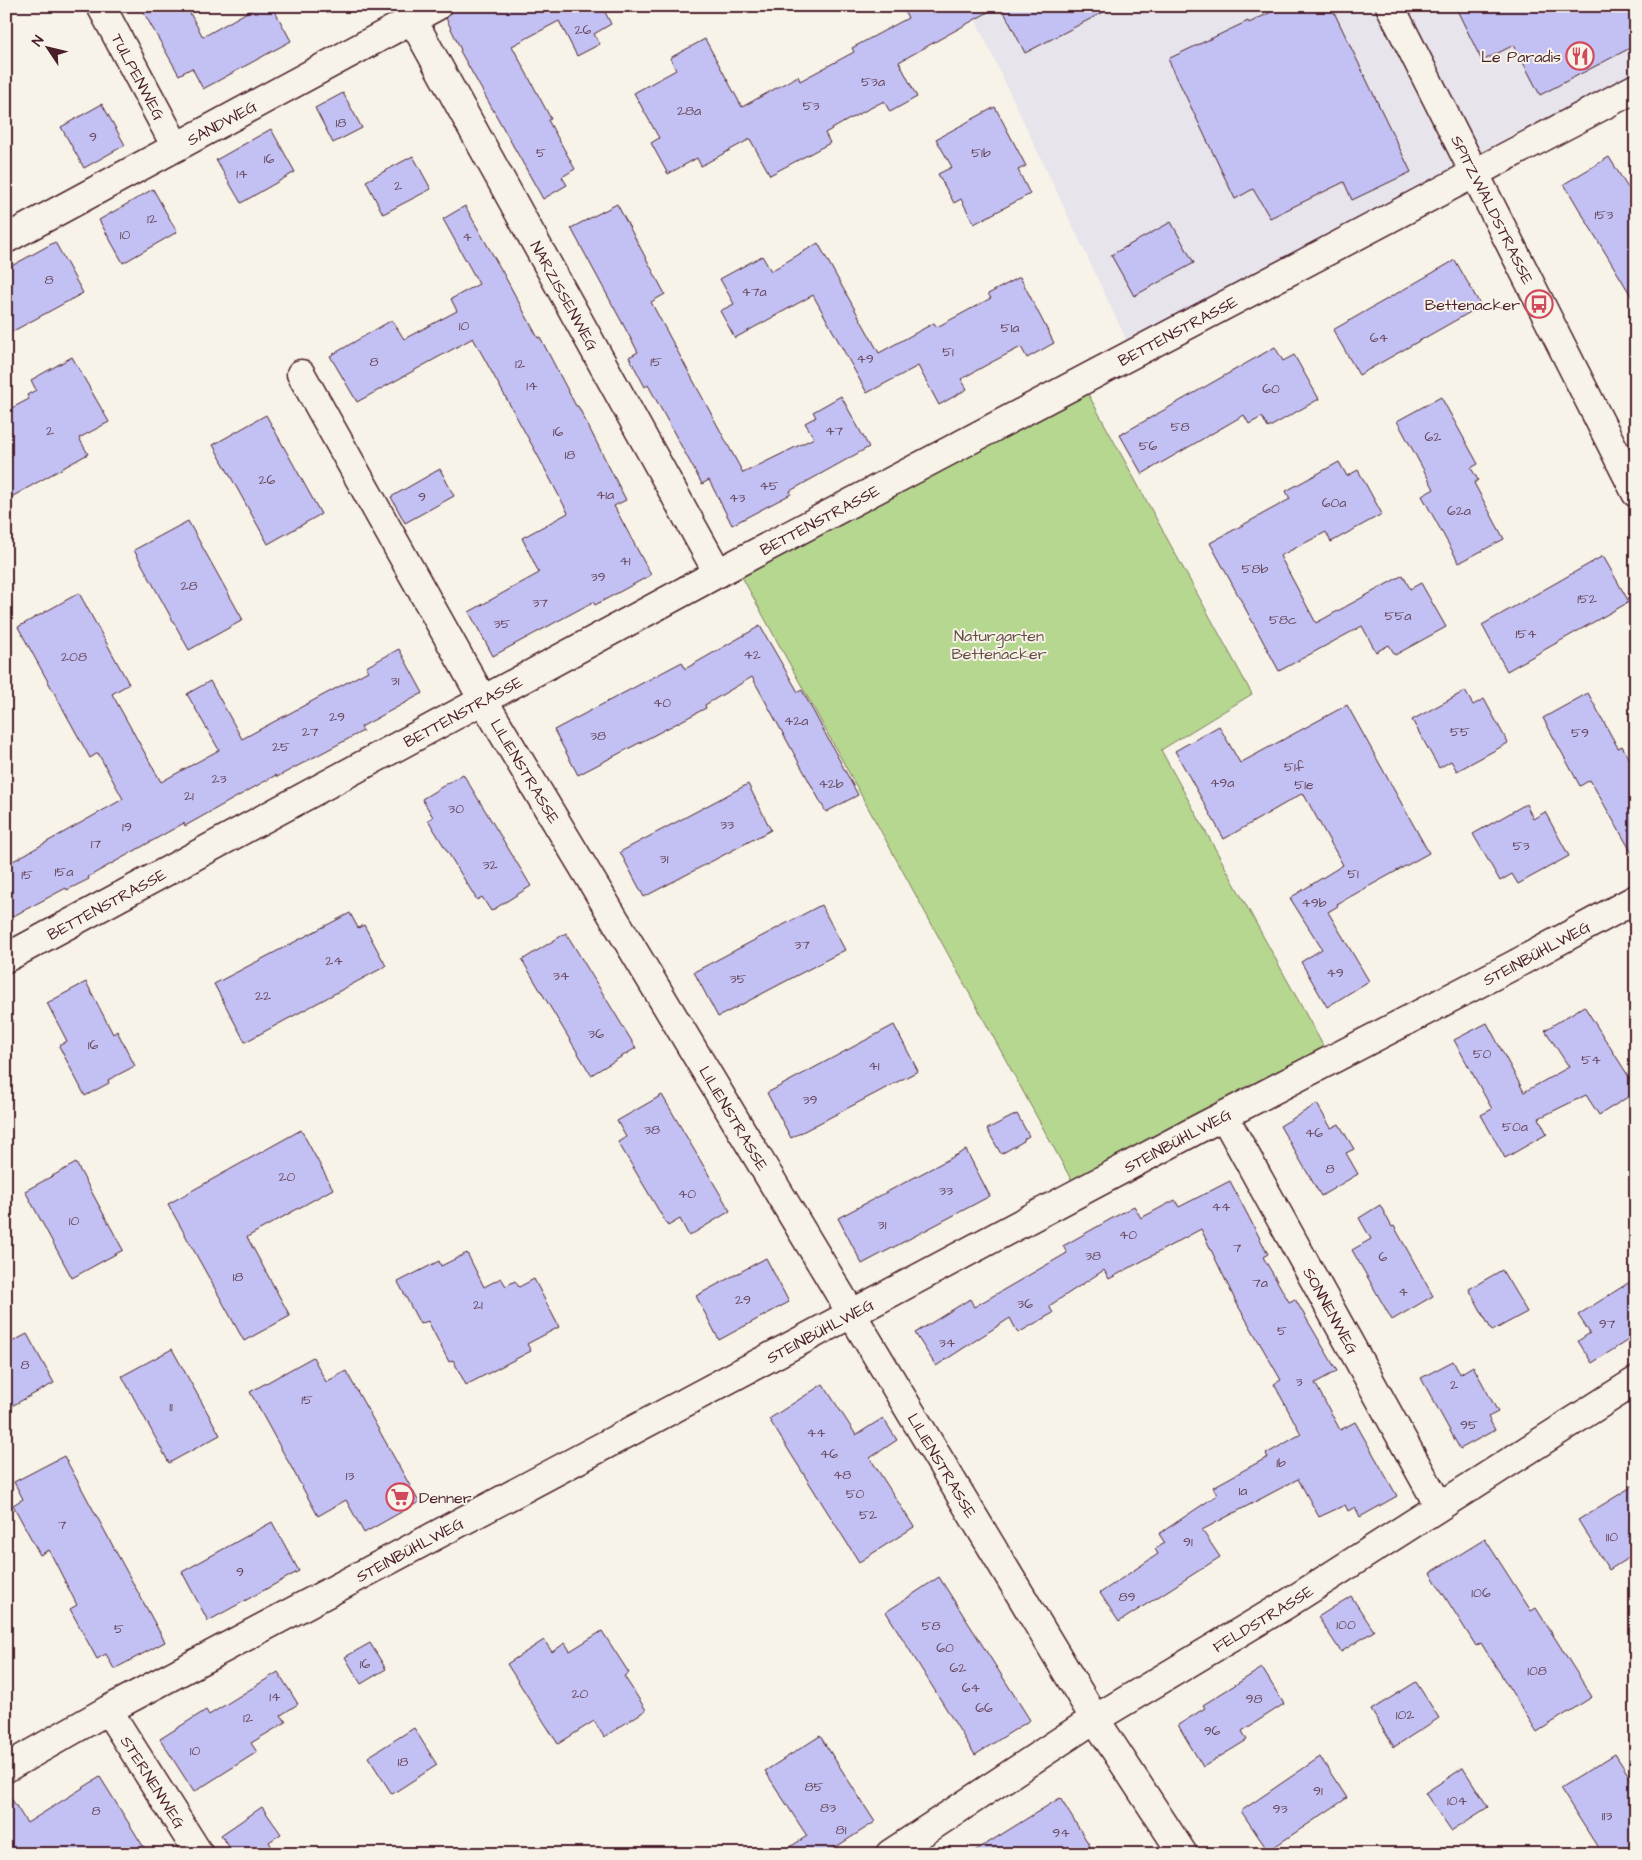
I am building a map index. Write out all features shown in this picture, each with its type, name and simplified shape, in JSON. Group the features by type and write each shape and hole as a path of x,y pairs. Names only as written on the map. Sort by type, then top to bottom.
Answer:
{"street":[{"name":"TULPENWEG","path":"101,6 176,147"},
{"name":"SANDWEG","path":"6,238 437,6"},
{"name":"SPITZWALDSTRASSE","path":"1390,6 1636,493"},
{"name":"NARZISSENWEG","path":"412,19 718,573"},
{"name":"BETTENSTRASSE","path":"6,958 718,573 1636,88"},
{"name":"LILIENSTRASSE","path":"301,374 483,700 1095,1719 1183,1854"},
{"name":"STEINBÜHLWEG","path":"6,1768 108,1710 1636,899"},
{"name":"SONNENWEG","path":"1224,1116 1439,1506"},
{"name":"FELDSTRASSE","path":"890,1854 1095,1719 1287,1604 1636,1381"},
{"name":"STERNENWEG","path":"108,1710 199,1854"}],"shaded area":[{"path":"969,6 1636,6 1636,99 1133,354"}],"green space":[{"name":"Naturgarten Bettenacker","path":"1081,381 1252,694 1161,750 1331,1060 1079,1194 735,564"}],"building":[{"path":"140,6 186,6 203,37 258,6 272,6 291,41 203,89 192,68 179,75"},
{"path":"453,6 602,6 611,24 594,34 600,44 577,56 559,21 512,46 551,119 548,120 575,169 562,177 567,185 543,199 460,51 446,18 451,14"},
{"path":"902,6 999,6 899,62 917,97 890,112 884,101 855,116 825,133 830,143 770,175 750,139 701,166 697,158 668,174 651,143 659,138 634,93 676,70 670,58 705,39 742,107 798,76 800,81 854,52 852,48 908,18"},
{"path":"1001,6 1115,6 1025,53"},
{"path":"1283,6 1331,6 1411,172 1352,200 1344,182 1270,218 1253,189 1235,199 1168,59"},
{"path":"1455,6 1636,6 1636,45 1540,95 1514,45 1482,61"},
{"path":"343,93 362,128 333,143 315,108"},
{"path":"102,104 125,145 84,168 61,127"},
{"path":"995,107 1026,166 1018,170 1030,194 974,224 961,199 954,203 938,174 952,167 936,139"},
{"path":"271,129 295,172 241,203 216,160"},
{"path":"413,156 431,189 383,214 366,181"},
{"path":"1609,157 1636,201 1636,304 1564,184"},
{"path":"153,189 177,232 123,263 99,220"},
{"path":"617,204 665,294 651,302 743,473 814,438 805,423 816,417 813,412 841,396 869,447 790,491 791,494 732,525 709,480 702,484 648,385 645,387 629,357 638,352 571,228"},
{"path":"465,206 538,338 540,337 576,406 578,406 626,500 614,506 651,575 595,605 593,602 493,656 469,612 539,573 522,538 568,513 538,456 473,338 357,402 330,356 392,320 404,339 457,311 451,299 479,284 443,219"},
{"path":"1171,222 1194,263 1134,296 1111,255"},
{"path":"55,242 83,293 6,335 6,269"},
{"path":"818,243 879,353 934,323 937,327 991,298 988,294 1020,277 1054,343 1027,358 1021,347 992,362 961,379 967,389 939,405 918,366 867,393 813,295 735,338 720,311 734,304 720,279 762,256 771,271"},
{"path":"1455,260 1481,306 1359,375 1333,330"},
{"path":"1275,347 1283,361 1294,355 1319,399 1268,428 1262,417 1249,424 1244,415 1142,474 1120,435"},
{"path":"72,357 109,422 79,438 88,454 6,500 6,411 29,399 27,395 36,390 31,380"},
{"path":"1441,397 1478,464 1471,468 1478,480 1474,483 1504,539 1459,563 1422,496 1434,489 1397,421"},
{"path":"266,415 321,514 268,544 213,445"},
{"path":"1339,462 1347,476 1358,470 1382,514 1331,542 1326,532 1280,556 1316,623 1403,575 1410,589 1421,583 1446,627 1395,655 1389,645 1376,652 1362,626 1279,671 1210,543 1290,499 1286,491"},
{"path":"440,469 454,496 405,523 391,497"},
{"path":"188,521 243,620 189,650 134,550"},
{"path":"1603,556 1629,602 1507,671 1482,625"},
{"path":"79,593 129,684 112,694 161,782 219,750 187,694 210,681 242,739 368,671 366,667 399,649 423,693 361,727 363,731 277,777 276,775 185,826 184,823 88,877 89,879 67,890 66,888 6,920 6,865 123,799 98,753 90,758 18,627"},
{"path":"760,626 798,692 802,690 858,795 826,812 752,677 705,705 706,708 578,775 554,730 682,662 685,669"},
{"path":"1465,691 1473,705 1484,699 1508,743 1457,771 1451,761 1439,768 1412,720"},
{"path":"1588,693 1618,748 1622,746 1636,770 1636,860 1590,780 1580,786 1543,718"},
{"path":"1347,705 1429,853 1337,904 1338,906 1328,912 1369,981 1327,1007 1301,962 1322,949 1290,898 1343,865 1303,793 1224,839 1175,751 1219,726 1240,763"},
{"path":"463,774 531,886 491,911 482,897 477,900 428,820 433,817 422,799"},
{"path":"748,784 771,830 644,897 620,852"},
{"path":"1526,804 1533,819 1545,812 1569,856 1518,884 1512,874 1500,881 1473,834"},
{"path":"821,905 845,950 718,1017 694,972"},
{"path":"350,913 358,928 364,925 386,966 245,1042 214,984"},
{"path":"566,933 636,1048 591,1075 522,960"},
{"path":"86,982 113,1034 117,1031 135,1066 108,1080 109,1083 85,1096 59,1046 67,1041 47,1003"},
{"path":"1584,1006 1636,1088 1636,1092 1599,1115 1586,1095 1539,1118 1547,1134 1505,1158 1481,1115 1492,1109 1454,1040 1487,1023 1524,1092 1569,1067 1545,1030"},
{"path":"894,1025 918,1071 791,1138 767,1093"},
{"path":"662,1095 730,1211 689,1236 680,1219 668,1226 618,1142 626,1137 617,1121"},
{"path":"1317,1104 1331,1128 1339,1124 1354,1149 1346,1153 1358,1174 1321,1196 1280,1126"},
{"path":"1017,1114 1029,1136 1024,1141 1001,1154 987,1129"},
{"path":"301,1130 333,1189 247,1237 290,1316 244,1341 168,1204"},
{"path":"966,1150 990,1196 862,1264 838,1218"},
{"path":"76,1163 123,1250 72,1278 25,1191"},
{"path":"1230,1181 1268,1254 1263,1257 1289,1302 1295,1299 1337,1371 1315,1383 1340,1430 1355,1422 1397,1496 1360,1517 1355,1507 1348,1511 1345,1505 1319,1517 1298,1479 1202,1530 1220,1557 1119,1622 1100,1593 1158,1554 1155,1549 1165,1543 1159,1534 1217,1495 1213,1487 1268,1457 1266,1454 1301,1434 1274,1384 1281,1380 1237,1304 1201,1229 1109,1279 1104,1270 1049,1306 1053,1313 1018,1333 1010,1318 936,1366 915,1333 970,1299 974,1307 1067,1253 1063,1246 1134,1206 1141,1218 1175,1200 1179,1207"},
{"path":"1380,1205 1392,1227 1394,1226 1433,1296 1392,1320 1352,1250 1371,1239 1359,1218"},
{"path":"467,1253 484,1287 501,1278 506,1286 515,1281 519,1287 534,1279 559,1327 527,1344 531,1351 466,1385 453,1360 449,1362 428,1321 420,1324 398,1282 439,1261 441,1266"},
{"path":"766,1258 789,1302 719,1340 696,1296"},
{"path":"1502,1270 1527,1312 1492,1331 1469,1289"},
{"path":"1636,1278 1636,1335 1592,1363 1578,1341 1590,1333 1578,1315"},
{"path":"27,1334 54,1383 6,1409 6,1345"},
{"path":"172,1349 220,1435 169,1463 122,1376"},
{"path":"313,1357 326,1382 346,1371 419,1502 364,1533 346,1500 318,1516 250,1392"},
{"path":"1453,1361 1460,1374 1473,1366 1498,1412 1488,1417 1495,1430 1460,1449 1421,1378"},
{"path":"823,1384 856,1435 883,1418 897,1440 870,1458 914,1527 859,1562 769,1419"},
{"path":"64,1456 165,1642 114,1669 106,1654 97,1659 70,1609 77,1605 49,1550 40,1555 13,1505 23,1499 14,1482"},
{"path":"1636,1484 1636,1553 1609,1570 1578,1520"},
{"path":"272,1522 299,1571 208,1621 182,1572"},
{"path":"1485,1539 1531,1611 1536,1608 1592,1697 1537,1732 1481,1643 1476,1646 1430,1573"},
{"path":"939,1577 1030,1720 975,1755 886,1612"},
{"path":"1351,1596 1374,1631 1341,1652 1318,1617"},
{"path":"602,1631 629,1673 624,1676 646,1710 604,1737 594,1721 558,1744 507,1664 544,1640 552,1652 565,1643 570,1651"},
{"path":"370,1643 386,1669 361,1684 345,1657"},
{"path":"1262,1668 1284,1704 1242,1731 1247,1740 1203,1767 1178,1725 1205,1708 1203,1705"},
{"path":"278,1672 298,1704 281,1715 286,1722 251,1743 257,1752 194,1792 160,1739 206,1710 209,1715"},
{"path":"1416,1682 1439,1718 1394,1747 1371,1710"},
{"path":"414,1728 437,1765 392,1794 368,1757"},
{"path":"820,1736 875,1822 825,1854 779,1854 807,1836 765,1771"},
{"path":"1615,1754 1636,1787 1636,1854 1602,1854 1560,1788"},
{"path":"1320,1757 1347,1798 1268,1851 1241,1811"},
{"path":"1463,1768 1488,1807 1451,1831 1425,1793"},
{"path":"100,1777 148,1854 6,1854 6,1790 27,1823"},
{"path":"1060,1798 1095,1854 970,1854 1031,1816"},
{"path":"262,1807 281,1834 269,1842 276,1854 234,1854 221,1835"}],"place":[{"name":"Le Paradis","path":"1580,56"},
{"name":"Bettenacker","path":"1539,304"},
{"name":"Denner","path":"400,1497"}]}
